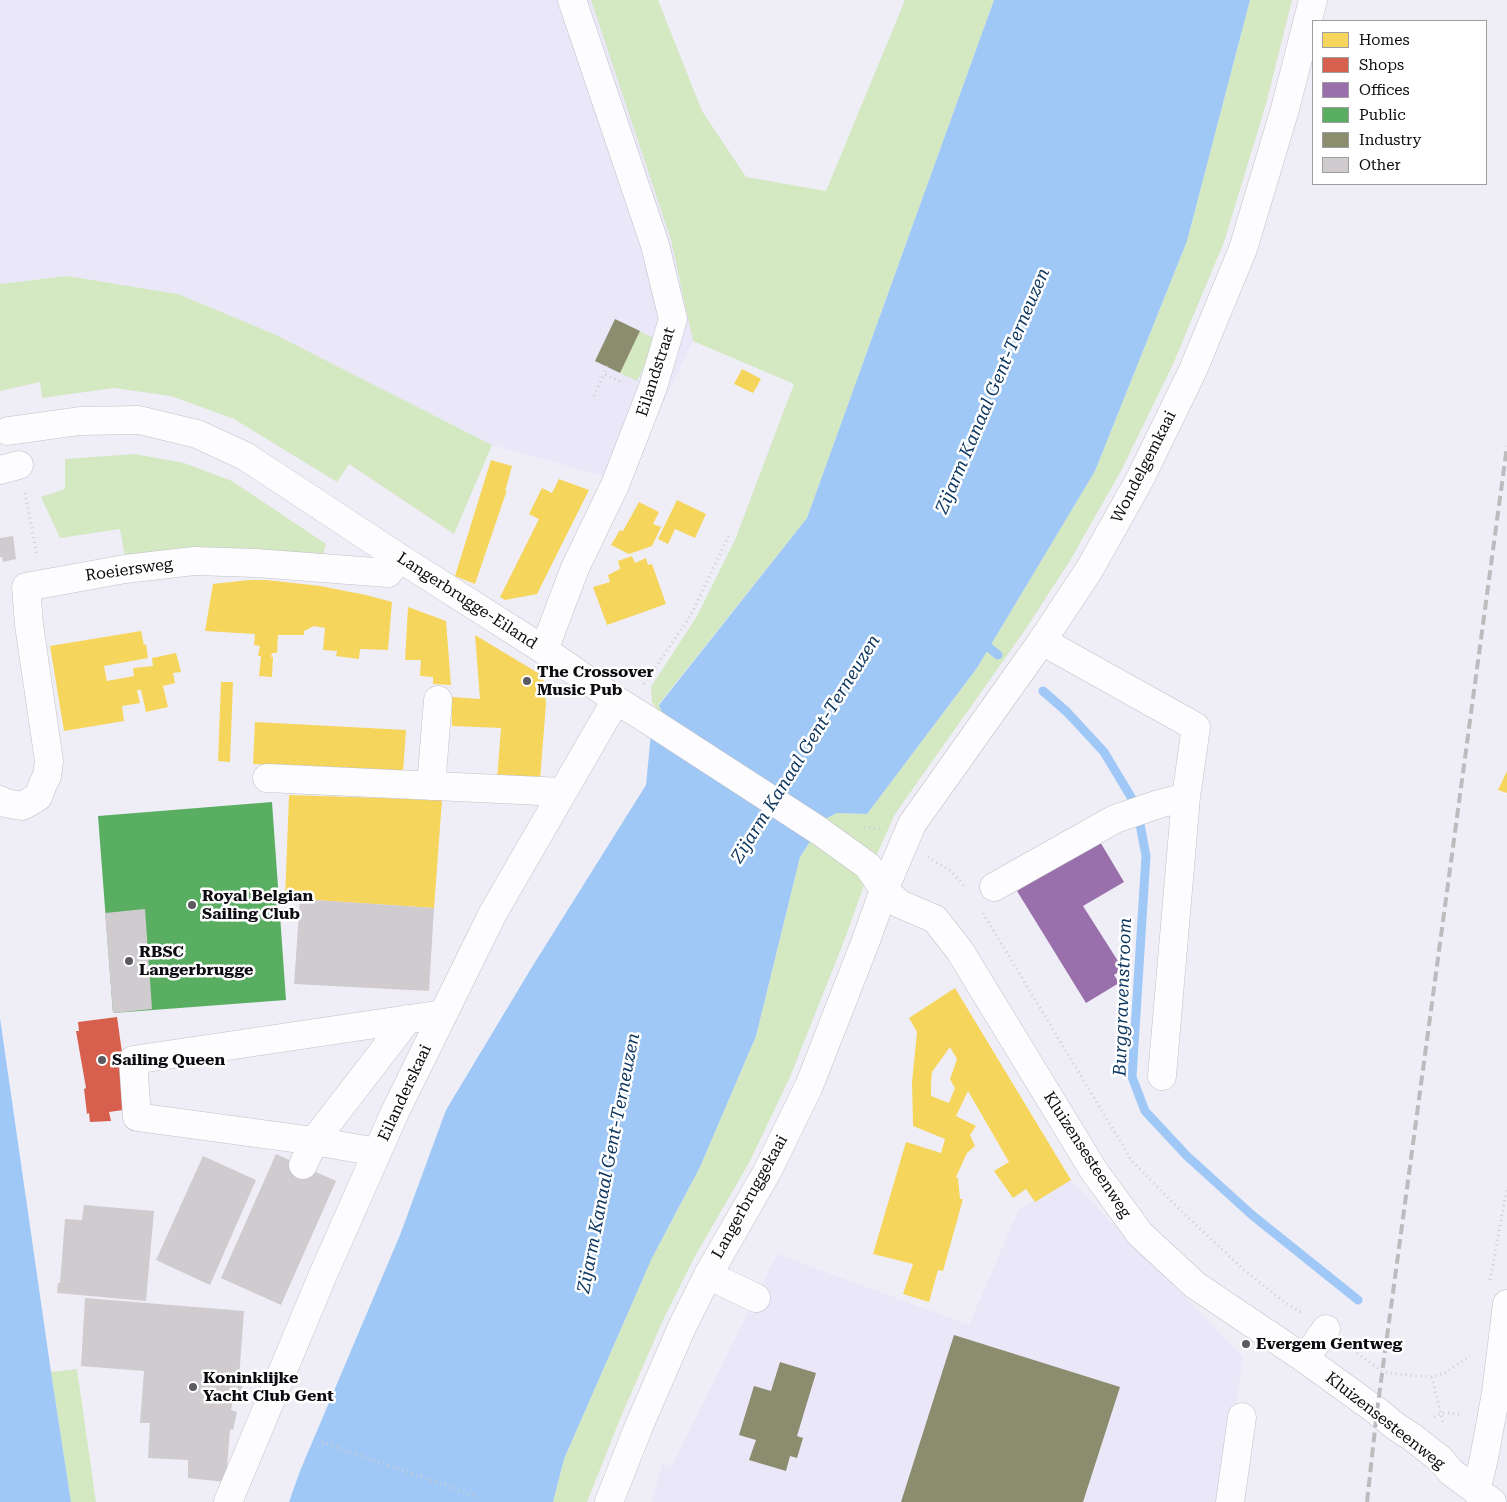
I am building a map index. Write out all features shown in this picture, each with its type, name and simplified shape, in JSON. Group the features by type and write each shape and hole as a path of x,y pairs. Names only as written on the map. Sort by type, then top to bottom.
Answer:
{"main road":[{"name":"Eilandstraat","path":"544,650 574,568 615,486 653,386 673,319 655,245 572,0"},
{"name":"Wondelgemkaai","path":"884,890 912,824 1042,641 1089,570 1140,479 1193,370 1243,249 1285,109 1313,0"},
{"name":"Langerbrugge-Eiland","path":"8,431 80,421 139,420 198,434 245,456 544,650 622,704 818,830 868,866 884,890"},
{"name":"Roeiersweg","path":"0,800 5,803 22,806 38,797 47,776 49,761 29,625 26,587 125,569 194,561 388,573 398,557"},
{"path":"1042,641 1196,727 1186,797 1162,1076"},
{"path":"431,786 438,700"},
{"name":"Eilanderskaai","path":"228,1502 322,1277 394,1112 493,913 562,792 622,704"},
{"path":"267,778 562,792"},
{"path":"980,894 1115,819 1186,797"},
{"name":"Langerbruggekaai","path":"609,1502 639,1426 682,1327 708,1275 767,1172 809,1086 884,890"},
{"name":"Kluizensesteenweg","path":"884,890 900,904 934,919 960,951 1094,1171 1140,1234 1195,1284 1377,1411 1440,1459 1451,1472 1484,1496"},
{"path":"377,1152 309,1153 137,1117 133,1060 443,1014"},
{"path":"309,1153 408,1019"},
{"path":"708,1275 756,1298"},
{"path":"1484,1496 1484,1458 1496,1393 1498,1296"},
{"path":"1305,1359 1326,1329"},
{"path":"1230,1502 1242,1417"}],"path":[{"path":"594,396 604,374"},
{"path":"9,467 32,529"},
{"path":"622,704 691,615 729,535"},
{"path":"904,842 951,872 980,894 1132,1162 1244,1270 1282,1300 1326,1329 1383,1372 1432,1377 1445,1373 1469,1357 1473,1350"},
{"path":"1498,1296 1507,1188"},
{"path":"1412,1437 1424,1422 1442,1413 1451,1413 1490,1422"},
{"path":"322,1442 478,1497"}],"shaded area":[{"path":"0,0 591,0 671,240 693,341 662,405 602,476 492,445 274,334 178,294 67,276 0,284"},
{"path":"1071,1180 1243,1357 1222,1502 652,1502 662,1463 672,1466 777,1254 969,1325 1019,1209"}],"green space":[{"path":"591,0 658,0 702,111 746,177 826,191 905,0 994,0 807,518 659,704 663,715 652,703 651,687 697,616 735,540 794,384 693,341 671,240"},
{"path":"1250,0 1292,0 1266,104 1224,242 1174,362 1122,469 1071,559 1025,630 895,814 868,874 846,936 790,1077 749,1163 694,1258 664,1318 620,1419 587,1502 553,1502 564,1459 652,1258 700,1167 756,1036 800,857 825,819 837,813 867,814 977,668 1095,471 1187,241"},
{"path":"67,276 178,294 274,334 492,445 454,534 349,464 337,482 234,419 171,396 114,388 42,398 40,382 0,391 0,284"},
{"path":"640,331 657,340 637,381 620,373"},
{"path":"135,454 184,463 232,481 326,544 322,557 125,557 120,529 60,538 41,497 65,489 65,459"},
{"path":"77,1369 96,1502 71,1502 51,1372"}],"water":[{"name":"Zijarm Kanaal Gent-Terneuzen","path":"994,0 1250,0 1187,241 1095,471 977,668 867,814 837,813 825,819 800,857 756,1036 700,1167 652,1258 564,1459 553,1502 289,1502 300,1471 400,1235 446,1110 532,967 646,785 651,733 663,715 659,705 807,518"},
{"path":"0,1018 51,1372 71,1502 0,1502"}],"building: Homes":[{"path":"742,369 761,379 753,393 734,384"},
{"path":"491,460 512,466 505,491 507,490 475,584 455,576"},
{"path":"559,479 589,490 537,594 505,600 500,597 539,519 529,514 542,488 552,493"},
{"path":"677,500 706,514 695,538 675,529 668,544 658,539"},
{"path":"639,502 659,512 653,524 661,527 652,546 629,554 611,545 620,530 623,531"},
{"path":"632,556 635,563 646,558 648,565 652,564 666,604 607,625 593,587 610,582 608,575 620,569 618,561"},
{"path":"267,580 320,586 392,602 388,650 360,649 359,659 336,656 337,651 323,650 325,628 314,626 304,631 304,635 278,635 277,653 272,653 271,657 273,657 272,677 259,676 261,656 258,656 260,646 254,645 255,634 205,631 213,584"},
{"path":"408,607 446,621 451,685 433,684 433,677 420,676 421,660 405,660"},
{"path":"141,631 144,645 146,644 148,658 104,666 107,681 134,676 133,668 153,666 152,658 176,653 181,672 173,673 175,683 163,686 168,707 146,712 141,690 137,690 140,703 122,706 124,721 64,731 50,646"},
{"path":"475,635 543,676 546,704 540,780 497,780 501,728 452,726 451,697 480,699"},
{"path":"221,682 233,682 230,762 218,761"},
{"path":"255,722 406,730 403,772 253,764"},
{"path":"1507,771 1507,793 1498,790"},
{"path":"289,795 442,800 434,908 285,898"},
{"path":"955,988 1071,1180 1035,1202 1026,1189 1013,1198 994,1171 1009,1162 968,1091 956,1116 976,1126 970,1135 975,1146 967,1153 956,1177 958,1178 960,1199 963,1199 943,1271 938,1270 929,1302 903,1294 913,1264 873,1254 906,1142 941,1153 945,1139 913,1126 912,1082 917,1032 909,1018","holes":["950,1047 957,1059 950,1079 955,1088 949,1103 931,1096 932,1072"]}],"building: Shops":[{"name":"Sailing Queen","path":"117,1017 130,1109 109,1112 111,1121 90,1122 89,1113 87,1114 84,1089 86,1088 76,1031 79,1031 78,1022"}],"building: Offices":[{"path":"1099,840 1124,882 1083,906 1123,969 1114,975 1119,983 1086,1003 1017,891"}],"building: Public":[{"name":"Royal Belgian Sailing Club","path":"272,802 286,1000 113,1013 98,816"}],"building: Industry":[{"path":"615,319 640,331 620,373 595,361"},
{"path":"954,1335 1120,1387 1083,1502 901,1502"},
{"path":"780,1362 816,1373 797,1436 803,1438 797,1458 790,1456 786,1471 749,1460 756,1440 739,1435 754,1386 771,1391"}],"building: Other":[{"path":"13,536 16,559 3,562 2,557 0,557 0,538"},
{"path":"300,899 434,908 429,991 294,984"},
{"name":"RBSC Langerbrugge","path":"145,909 152,1009 113,1013 105,913"},
{"path":"276,1154 336,1181 281,1305 221,1278"},
{"path":"203,1156 256,1180 210,1285 156,1260"},
{"path":"84,1205 154,1211 146,1301 57,1293 58,1283 60,1283 65,1219 82,1220"},
{"name":"Koninklijke Yacht Club Gent","path":"85,1298 244,1311 239,1378 244,1379 240,1397 234,1396 231,1410 237,1412 233,1430 230,1429 226,1482 188,1478 188,1460 148,1458 150,1423 140,1423 144,1371 81,1366"}],"waterway":[{"name":"Burggravenstroom","path":"981,641 998,655"},
{"name":"Burggravenstroom","path":"1043,691 1067,712 1104,752 1131,797 1140,824 1146,856 1132,1077 1145,1111 1187,1156 1252,1215 1358,1300"}],"railway":[{"path":"1367,1502 1377,1411 1507,446"}],"place":[{"name":"The Crossover Music Pub","path":"527,681"},
{"name":"Royal Belgian Sailing Club","path":"192,905"},
{"name":"RBSC Langerbrugge","path":"129,961"},
{"name":"Sailing Queen","path":"102,1060"},
{"name":"Evergem Gentweg","path":"1246,1344"},
{"name":"Koninklijke Yacht Club Gent","path":"193,1387"}]}
